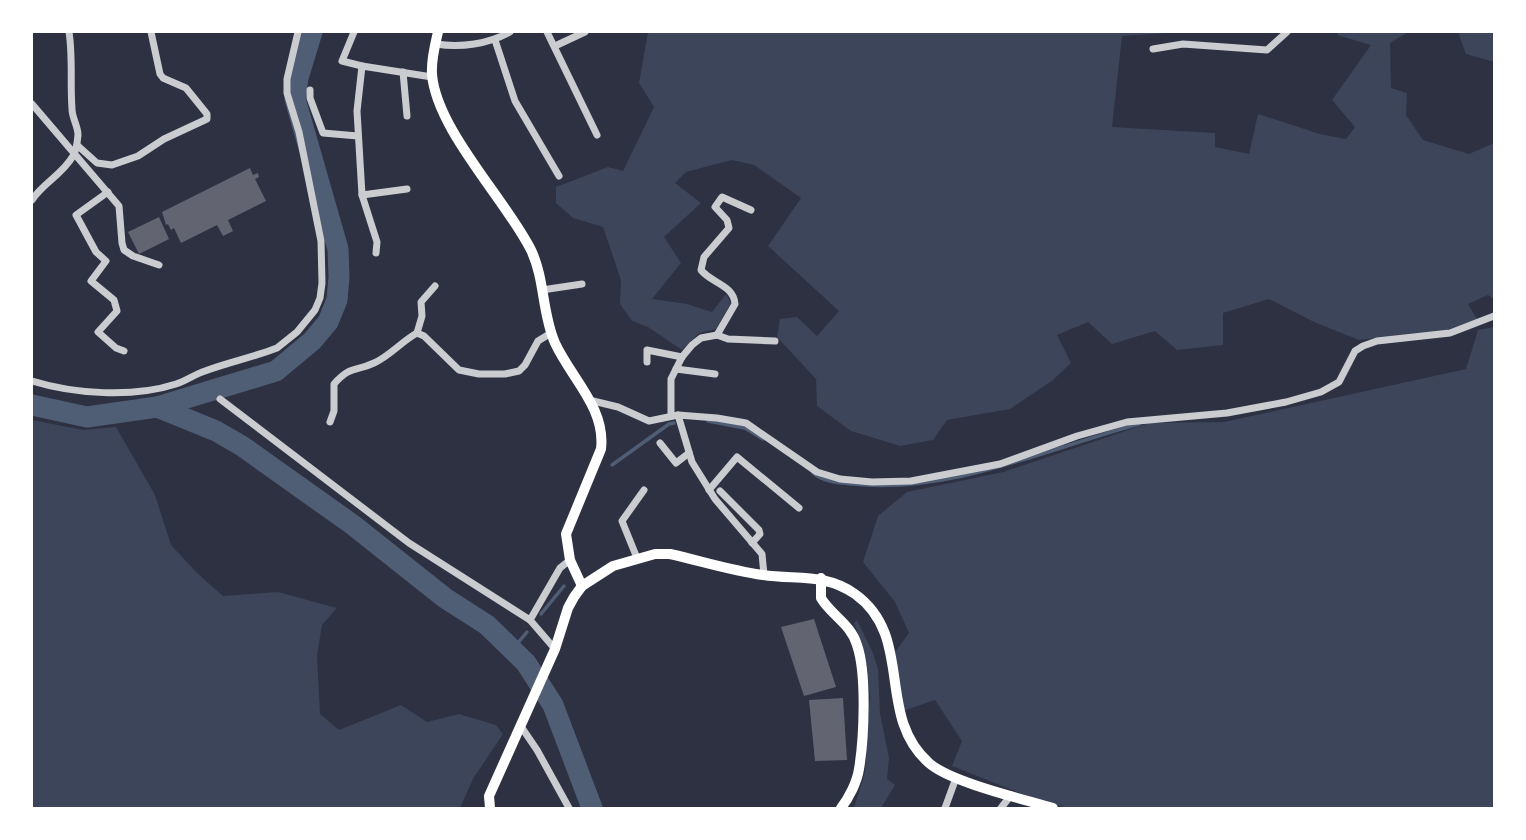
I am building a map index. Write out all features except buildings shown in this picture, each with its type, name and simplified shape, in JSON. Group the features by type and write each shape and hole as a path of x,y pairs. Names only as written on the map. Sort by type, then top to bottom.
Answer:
{"main road":[{"path":"438,32 432,76 441,104 451,127 530,249 555,344 598,418 602,442 565,541 582,586"},
{"path":"490,808 489,796 555,649 568,608 582,586 613,566 637,558 670,554 764,575 821,578 841,585 857,595 883,626 891,649 898,713 912,745 930,765 956,778 1053,808"},
{"path":"821,578 821,598 851,632 857,645 864,677 859,771 841,808"}],"street":[{"path":"32,200 38,190 62,171 77,145 78,131 72,112 72,55 69,32"},
{"path":"77,145 97,163 113,165 138,156 164,139 207,118 186,88 160,74 151,32"},
{"path":"32,381 54,387 111,393 163,387 277,348 306,322 320,298 321,242 299,132 287,93 287,79 298,32"},
{"path":"354,32 342,61 432,76"},
{"path":"436,44 452,47 495,40 510,32"},
{"path":"547,32 597,135"},
{"path":"555,46 585,32"},
{"path":"1153,49 1183,44 1267,50 1287,32"},
{"path":"495,40 515,101 559,177"},
{"path":"362,66 357,111 362,195 377,242 376,253"},
{"path":"403,72 407,116"},
{"path":"310,90 310,98 323,133 358,136"},
{"path":"32,104 119,206 124,250 159,265"},
{"path":"362,195 407,188"},
{"path":"108,192 76,215 96,252 106,261 91,281 114,300 117,311 98,332 116,348 124,351"},
{"path":"717,335 735,304 735,299 729,289 709,278 701,270 704,257 729,228 727,220 715,207 722,197 751,210"},
{"path":"542,290 582,284"},
{"path":"330,422 334,411 334,384 352,368 374,363 418,333 422,316 421,302 435,286"},
{"path":"589,400 618,407 649,421 675,416 717,418 746,423 817,472 840,479 911,481 1000,464 1077,436 1127,422 1227,413 1286,402 1321,392 1339,383 1355,351 1363,346 1377,341 1451,333 1494,316"},
{"path":"418,333 459,370 479,374 519,371 526,365 538,341 551,333"},
{"path":"764,575 762,554 709,490 692,462 675,416 671,379 682,357 701,338 717,335 728,339 775,341"},
{"path":"646,362 647,350 682,357"},
{"path":"676,369 715,374"},
{"path":"220,399 409,543 530,620 555,649"},
{"path":"660,443 676,463 689,453"},
{"path":"709,490 737,457 799,508"},
{"path":"637,558 622,521 644,490"},
{"path":"720,491 760,530 752,543"},
{"path":"530,620 560,568 570,560"},
{"path":"521,722 569,808"},
{"path":"945,808 956,778"},
{"path":"1001,808 1011,795"}],"shaded area":[{"path":"648,32 1181,32 1122,36 1112,127 1215,133 1215,147 1249,154 1258,114 1320,134 1346,139 1355,127 1332,100 1371,45 1337,35 1338,32 1408,32 1390,43 1391,88 1407,93 1406,115 1423,140 1469,154 1494,143 1494,299 1488,295 1468,304 1477,319 1444,331 1359,340 1314,322 1269,299 1223,313 1223,345 1177,350 1155,331 1112,344 1088,322 1057,335 1071,363 1053,380 1010,409 947,420 933,440 900,446 851,431 817,406 816,379 777,337 780,319 797,317 817,336 839,311 768,246 801,198 754,165 732,160 686,172 675,183 701,203 664,237 681,263 652,299 687,304 712,312 726,294 731,303 716,329 699,333 682,350 648,327 632,321 620,304 621,280 603,227 573,218 556,203 556,187 608,167 623,171 654,107 639,83"},
{"path":"1458,32 1494,32 1494,62 1466,54"},
{"path":"1494,327 1494,808 1068,808 1035,799 952,766 962,741 935,700 903,711 892,656 909,633 895,602 863,562 878,516 907,492 1003,472 1149,423 1224,422 1466,369 1478,330"},
{"path":"32,420 83,430 116,427 155,495 171,545 223,596 278,592 337,608 322,625 317,656 320,714 339,730 401,705 427,722 459,714 496,725 503,734 473,779 460,808 32,808"},
{"path":"857,620 878,669 880,713 889,758 887,779 895,785 881,808 854,808 865,772 870,695 863,648 854,623"}],"waterway":[{"path":"32,405 87,417 157,407 276,371 312,341 328,322 337,300 338,249 295,99 298,78 312,32"},
{"path":"157,407 216,431 242,446 353,525 445,598 487,625 526,663 553,705 592,808"},
{"path":"708,421 745,428 763,439"},
{"path":"612,465 674,423"},
{"path":"813,473 827,480 848,484 926,482 998,467 1139,424"},
{"path":"541,614 564,586"},
{"path":"512,650 527,632"}]}
